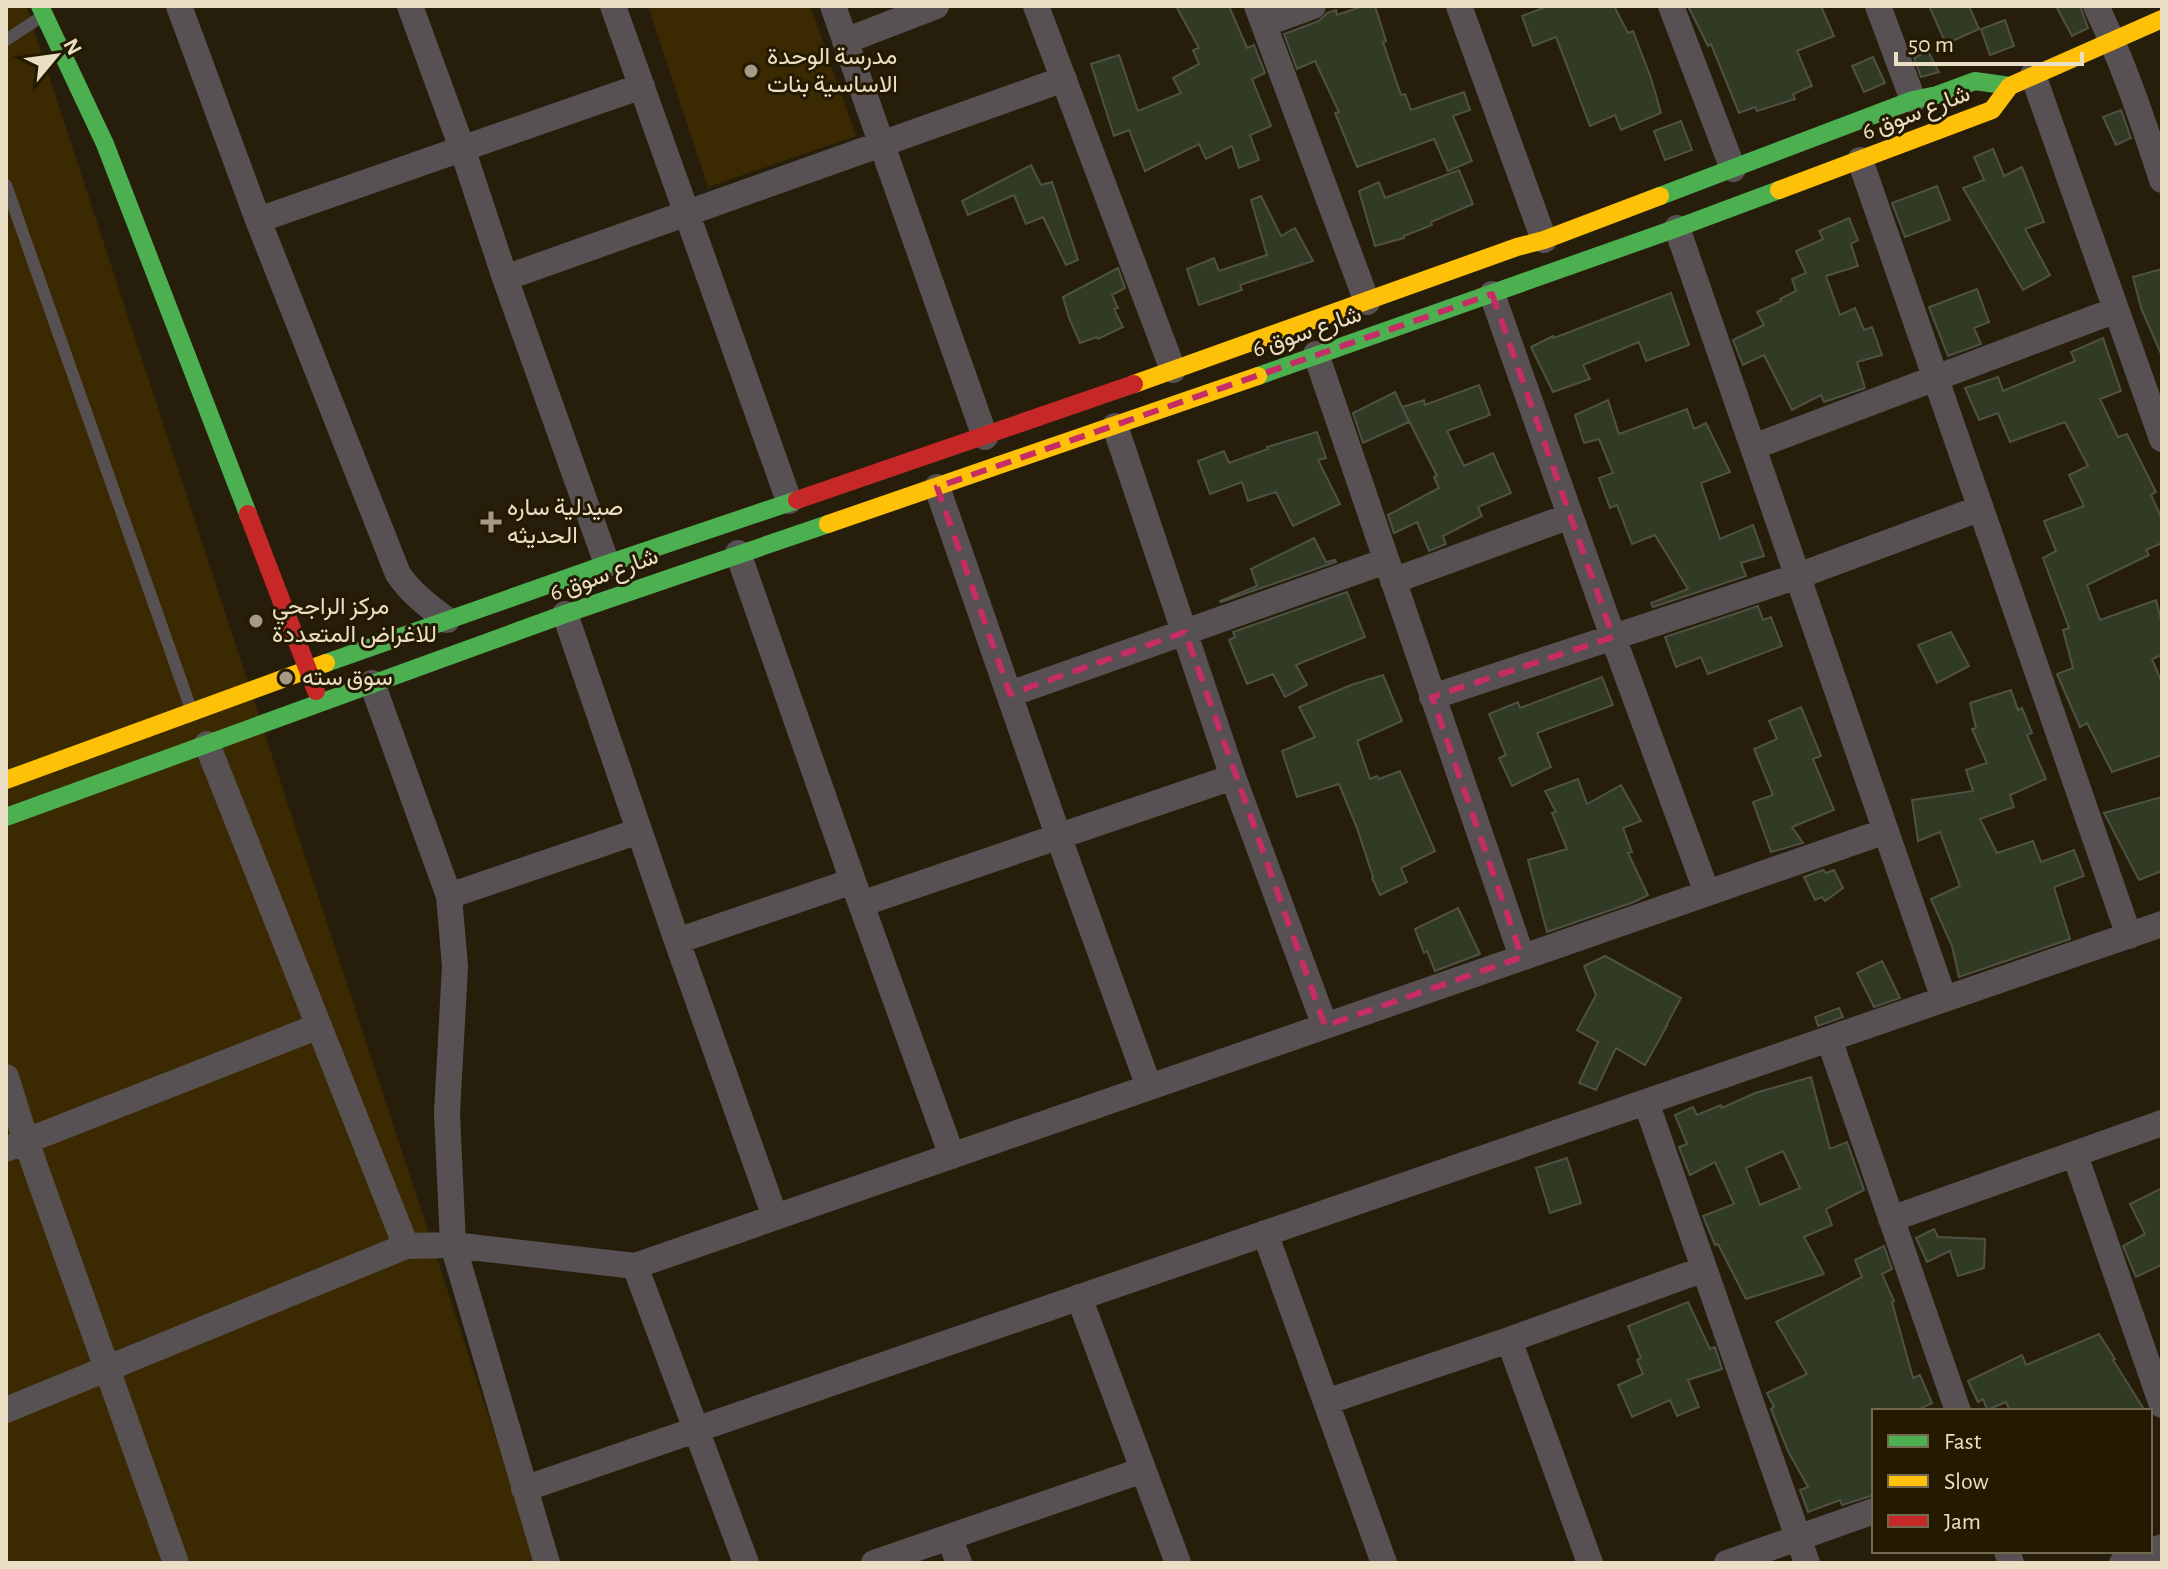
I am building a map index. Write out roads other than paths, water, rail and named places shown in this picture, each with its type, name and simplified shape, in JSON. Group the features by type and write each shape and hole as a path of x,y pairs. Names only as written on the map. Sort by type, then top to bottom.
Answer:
{"street":[{"path":"179,6 258,220 398,574 423,602 447,620"},
{"path":"410,6 607,564"},
{"path":"613,6 789,501"},
{"path":"833,6 985,437"},
{"path":"845,41 936,6"},
{"path":"1036,6 1173,370"},
{"path":"1313,6 1260,15 1367,302"},
{"path":"1459,6 1544,240"},
{"path":"1671,6 1733,169"},
{"path":"1878,6 1913,100"},
{"path":"2096,6 2137,105 2162,180"},
{"path":"48,9 105,144 320,702"},
{"path":"2162,19 2022,80 2116,310 2162,439"},
{"path":"505,278 1064,79"},
{"name":"شارع سوق 6","path":"6,780 447,620 789,501 985,437 1544,240 1913,100 1975,81 2022,80"},
{"name":"شارع سوق 6","path":"6,817 738,553 1115,426 1677,228 1992,110 2022,80"},
{"path":"258,220 642,86"},
{"path":"1860,160 2129,936"},
{"path":"1677,228 1944,999"},
{"path":"1492,294 1707,893"},
{"path":"1753,447 2116,310"},
{"path":"1316,354 1522,957"},
{"path":"1115,426 1233,777 1325,1026"},
{"path":"937,487 1149,1087"},
{"path":"1432,697 1798,576 1981,508"},
{"path":"1010,694 1185,632 1570,516"},
{"path":"738,553 952,1156"},
{"path":"565,614 775,1217"},
{"path":"372,683 449,896 455,966 447,1113 453,1245 547,1563"},
{"path":"207,744 406,1246"},
{"path":"677,941 1059,838 1233,777"},
{"path":"449,896 639,831"},
{"path":"6,1410 406,1246 453,1245 635,1266 1886,831"},
{"path":"524,1489 2162,924"},
{"path":"16,1145 319,1026"},
{"path":"1829,1039 1957,1409"},
{"path":"6,1077 16,1145 107,1368 176,1563"},
{"path":"1646,1102 1807,1563"},
{"path":"1891,1219 2162,1123"},
{"path":"2075,1155 2162,1405"},
{"path":"1265,1233 1384,1563"},
{"path":"635,1266 746,1563"},
{"path":"1326,1402 1704,1269"},
{"path":"1079,1297 1178,1563"},
{"path":"1509,1340 1590,1563"},
{"path":"874,1563 1143,1470"},
{"path":"1727,1563 1872,1512"},
{"path":"949,1537 959,1563"},
{"path":"2122,1563 2147,1553"}],"lane":[{"path":"6,40 48,9"},
{"path":"6,185 192,712"}],"place":[{"name":"مدرسة الوحدة الاساسية بنات","path":"751,71"},
{"name":"صيدلية ساره الحديثه","path":"491,522"},
{"name":"مركز الراجحي للاغراض المتعددة","path":"256,621"},
{"name":"سوق سته","path":"286,678"}]}
